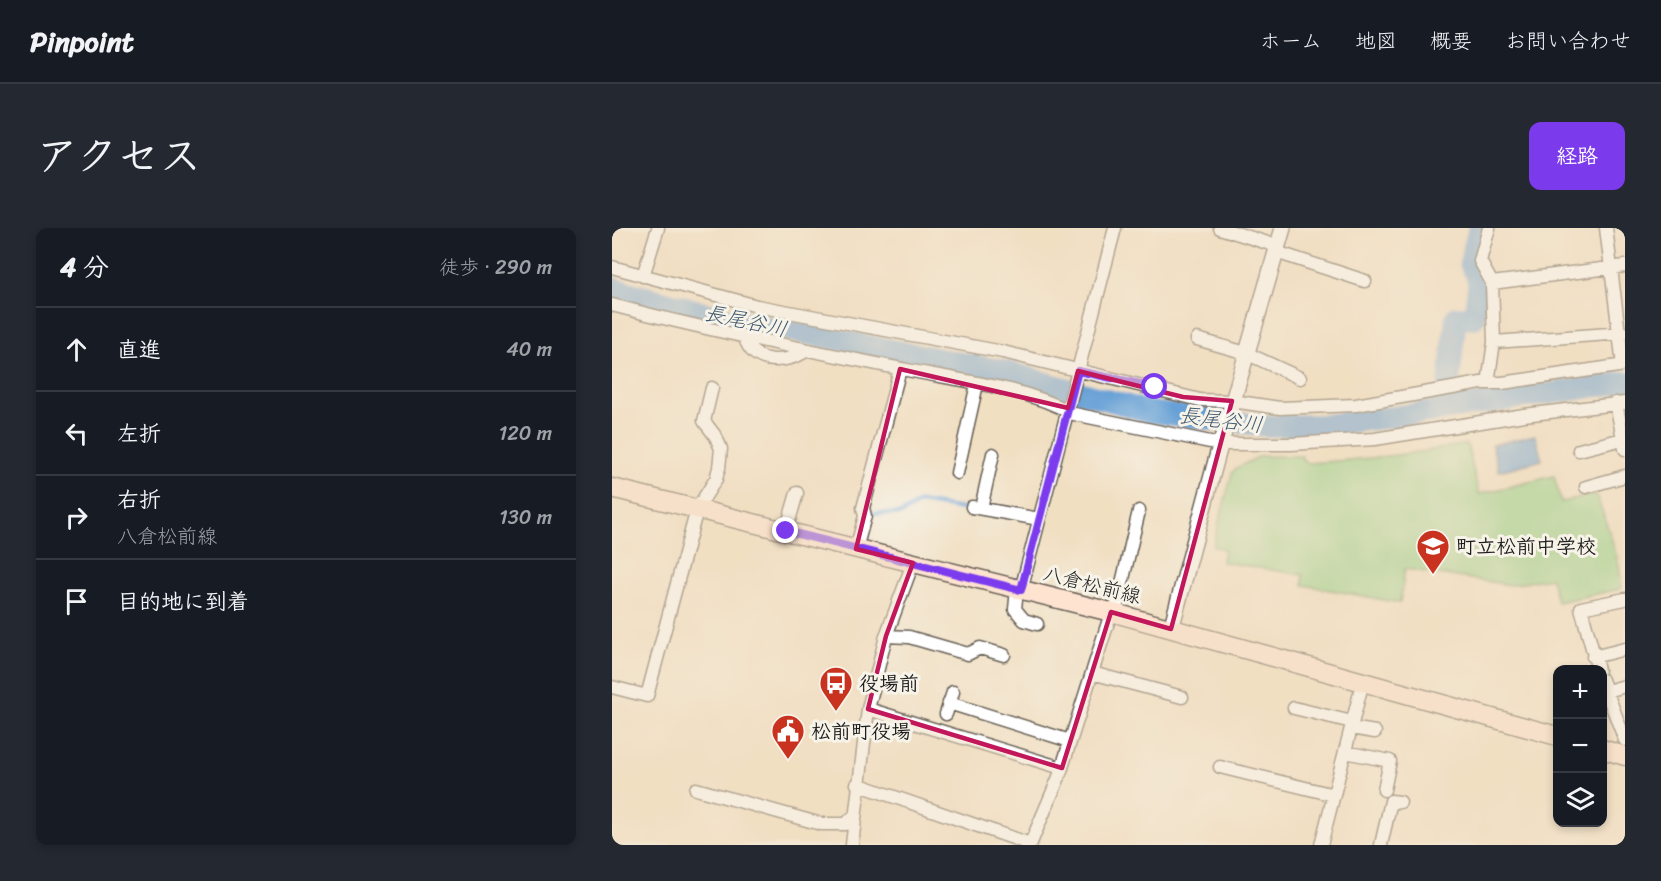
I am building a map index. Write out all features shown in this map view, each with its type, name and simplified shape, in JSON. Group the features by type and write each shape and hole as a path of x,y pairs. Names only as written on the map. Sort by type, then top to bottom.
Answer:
{"main road":[{"name":"八倉松前線","path":"612,488 1171,628 1553,735"},
{"path":"1607,751 1625,756"}],"street":[{"path":"643,276 658,228"},
{"path":"1037,624 1024,620 1014,609 1078,375 1115,228"},
{"path":"1220,228 1365,281"},
{"path":"1171,628 1220,443 1283,228"},
{"path":"1488,383 1494,342 1492,283 1480,261 1489,228"},
{"path":"612,267 757,306 1003,352 1078,375 1155,387 1183,397 1280,408 1356,405 1488,383 1624,365 1606,228"},
{"path":"1492,283 1625,266"},
{"path":"612,304 745,338 1035,397 1059,405 1074,414 1220,443 1301,444 1375,439 1524,415 1620,403 1624,444 1579,450"},
{"path":"1494,342 1621,333"},
{"path":"1197,339 1246,353 1300,378"},
{"path":"855,549 865,516 863,508 900,369"},
{"path":"957,473 977,384"},
{"path":"612,687 647,696 698,509 716,479 719,468 721,449 716,437 704,422 712,388"},
{"path":"993,454 976,507 1039,519"},
{"path":"1586,487 1625,476"},
{"path":"786,531 797,493"},
{"path":"857,784 1030,844 1062,768 1113,613 1139,511"},
{"path":"852,845 857,784 868,710 886,636 913,563"},
{"path":"1596,665 1581,608 1625,599"},
{"path":"886,636 909,637 968,654 980,648 1004,654"},
{"path":"1593,657 1625,649"},
{"path":"1092,673 1182,697"},
{"path":"1321,845 1363,681"},
{"path":"1607,685 1625,686"},
{"path":"1607,689 1622,719 1625,740"},
{"path":"950,703 1070,741"},
{"path":"1294,708 1375,732"},
{"path":"868,710 1062,768"},
{"path":"1345,752 1390,761 1384,790"},
{"path":"1220,767 1334,795"},
{"path":"696,789 821,824 846,824 854,816"},
{"path":"1381,845 1391,801 1400,802"}],"highlighted area":[{"path":"900,369 1068,408 1078,371 1183,397 1232,401 1171,629 1111,612 1062,768 868,709 886,636 913,563 856,549"}],"green space":[{"path":"1467,444 1479,494 1554,476 1561,502 1596,494 1616,556 1621,580 1620,589 1557,602 1551,578 1510,585 1405,569 1400,603 1303,585 1303,575 1222,562 1224,549 1213,546 1232,473 1236,468 1260,456 1302,456 1303,461 1308,463 1388,456"}],"water":[{"path":"1535,435 1542,460 1499,471 1492,445"}],"waterway":[{"path":"1446,409 1456,317 1474,318 1479,280 1470,263 1479,228"},
{"name":"長尾谷川","path":"612,288 736,321 1005,371 1150,412 1268,426 1325,425 1401,416 1625,382"},
{"path":"870,513 901,514 920,502 969,510"}],"place":[{"name":"町立松前中学校","path":"1433,575"},
{"name":"役場前","path":"836,712"},
{"name":"松前町役場","path":"788,760"}],"route":[{"path":"786,531 1021,590 1078,371 1155,387"}]}
